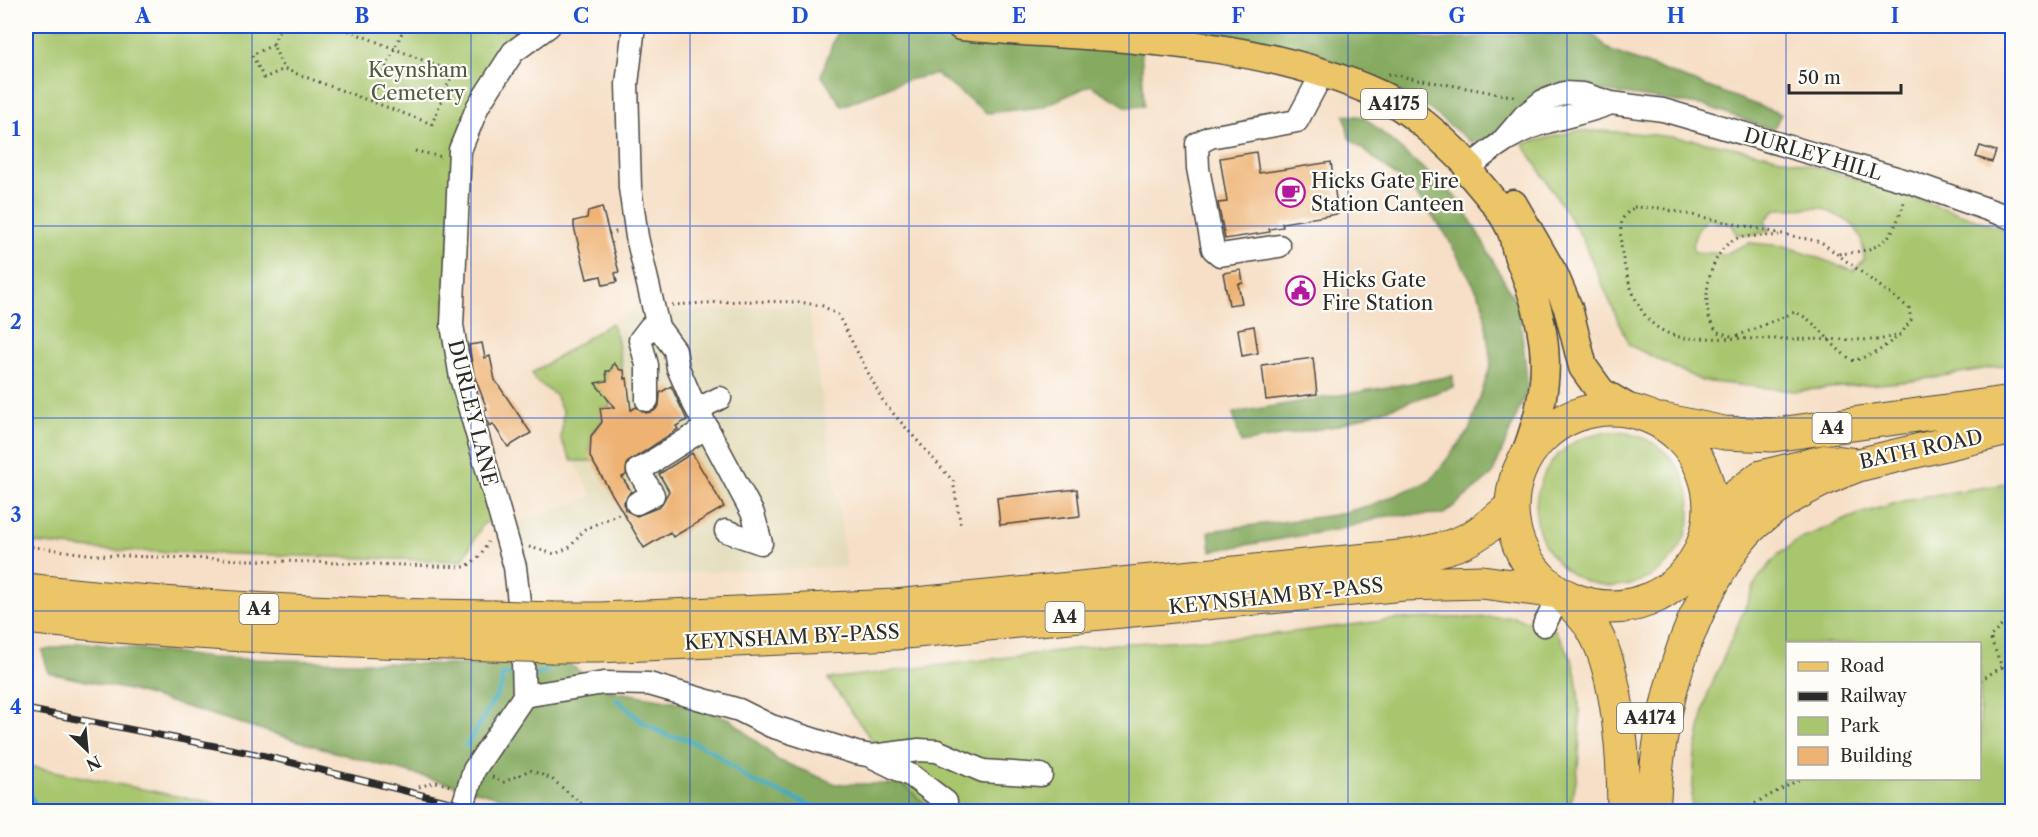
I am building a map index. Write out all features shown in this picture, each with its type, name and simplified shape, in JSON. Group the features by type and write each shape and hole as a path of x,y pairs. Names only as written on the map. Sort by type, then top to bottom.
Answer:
{"highway":[{"name":"BATH ROAD","path":"1643,414 1703,430 1773,435 2013,402"},
{"path":"1596,410 1643,414 1683,438 1701,465 1710,492 1709,528 1694,564 1661,594 1626,606 1603,605 1560,594 1531,568 1521,551 1512,519 1512,506 1520,468 1537,442 1563,421 1596,410"},
{"name":"BATH ROAD","path":"1709,528 1730,501 1761,477 1827,461 1858,465 2013,428"},
{"path":"1653,812 1658,755 1673,675 1697,608 1731,550 1753,524 1795,492 1858,465"},
{"name":"KEYNSHAM BY-PASS","path":"26,617 117,627 342,641 492,631 554,632 600,619 895,606 1409,556 1460,544 1483,532 1512,506"},
{"name":"A4174","path":"1648,812 1648,760 1655,670 1663,643 1694,564"},
{"name":"KEYNSHAM BY-PASS","path":"554,632 598,646 895,633 1404,584 1482,582 1560,594"},
{"name":"KEYNSHAM BY-PASS","path":"26,590 119,601 348,615 492,631"},
{"name":"A4174","path":"1560,594 1593,628 1610,672 1624,791 1624,812"}],"main road":[{"name":"A4175","path":"961,26 1201,44 1312,70 1379,94 1425,126 1470,167 1470,172 1512,231 1541,316 1546,353 1544,389 1533,437 1520,468"},
{"name":"A4175","path":"1470,167 1480,165 1496,183 1534,237 1561,291 1583,367 1592,381 1601,393 1643,414"}],"street":[{"name":"DURLEY LANE","path":"524,696 522,628 510,535 461,378 452,326 460,159 466,132 478,106 513,52 549,26"},
{"path":"634,26 627,84 630,188 637,237 658,324 675,350 676,360 691,398 753,514 760,543 726,531"},
{"path":"1279,246 1220,255 1213,249 1198,168 1197,144 1210,137 1297,121 1312,70"},
{"name":"DURLEY HILL","path":"1501,143 1526,115 1544,101 1564,93 1583,94 1611,103 1663,110 1910,182 2013,218"},
{"name":"DURLEY HILL","path":"1470,167 1501,143 1524,130 1588,113 1611,103"},
{"path":"647,400 647,365 640,340 650,327 658,324"},
{"path":"630,508 653,495 638,470 655,460 702,418 720,398"},
{"path":"1544,625 1560,594"},
{"path":"461,812 474,770 524,696 604,683 649,684 739,710 771,726 802,737 872,756 912,776 946,802"},
{"path":"872,756 919,750 937,751 983,771 1041,775"}],"path":[{"path":"281,26 273,45 252,55 264,78 284,69 432,124 453,72 337,26"},
{"path":"370,101 405,26"},
{"path":"482,26 501,32 504,26"},
{"path":"273,45 284,69"},
{"path":"1400,77 1544,101"},
{"path":"415,151 460,159"},
{"path":"1838,254 1864,252 1880,246 1897,224 1910,182"},
{"path":"1784,234 1740,237 1724,245 1714,260 1708,290 1710,320 1718,332 1736,337 1795,312 1809,317 1827,339 1839,353 1854,361 1877,352 1901,334 1911,320 1909,308 1821,242 1784,234 1659,208 1634,207 1622,219 1620,247 1631,286 1646,318 1665,334 1684,338 1736,337 1827,339 1879,340 1901,334"},
{"path":"686,304 799,302 823,306 838,315 884,403 953,481 961,526"},
{"path":"26,546 95,555 466,567 481,555 496,529 535,550 555,554 570,547 585,529 630,508"},
{"path":"2013,616 1990,637 2002,667 2013,677"},
{"path":"1981,679 2002,667"},
{"path":"474,770 504,782 530,770 552,779 584,806 605,812"},
{"path":"1738,812 1798,780"},
{"path":"419,787 436,782 456,787"}],"shaded area":[{"path":"642,304 665,313 808,305 847,567 739,570 593,580 581,591 521,577 508,526 593,496 561,440 563,412 555,395 535,380 532,373"}],"green space":[{"name":"Keynsham Cemetery","path":"26,26 541,26 495,58 456,140 445,317 496,519 483,524 462,561 103,550 26,542"},
{"path":"839,26 1378,26 1437,40 1587,29 1611,51 1781,114 1773,130 1706,106 1554,84 1489,139 1471,142 1414,97 1278,47 1140,27 1144,106 1127,107 1091,85 1042,107 987,113 936,74 903,81 842,106 821,75"},
{"path":"1345,115 1364,117 1460,201 1519,308 1528,388 1492,475 1444,514 1386,516 1340,529 1211,551 1209,531 1335,515 1371,505 1430,481 1469,431 1491,364 1483,302 1445,233 1411,188 1349,138"},
{"path":"1576,131 1632,133 1688,139 1798,162 1906,195 2012,232 2012,364 1913,381 1795,391 1702,381 1629,345 1581,236 1523,144","holes":["1822,208 1848,222 1858,231 1864,259 1854,271 1785,246 1749,243 1725,254 1694,252 1693,243 1696,234 1707,220 1733,225 1736,234 1754,235 1769,231 1765,221 1776,209"]},
{"path":"611,323 617,337 622,370 612,367 606,372 607,381 599,384 608,390 610,407 600,408 602,422 594,430 590,440 593,461 572,461 561,440 563,412 555,395 535,380 532,373"},
{"path":"1453,376 1453,387 1336,426 1241,443 1233,413"},
{"path":"1613,432 1628,433 1643,438 1668,454 1684,479 1689,494 1689,524 1684,539 1668,564 1643,580 1628,585 1613,586 1598,585 1583,580 1558,564 1542,539 1537,524 1536,509 1537,494 1542,479 1558,454 1583,438 1598,433"},
{"path":"2012,483 2012,811 1691,811 1695,753 1707,696 1757,580 1779,554 1802,538 1859,514 1914,498"},
{"path":"1513,617 1555,630 1569,654 1575,672 1578,690 1579,759 1572,798 1566,811 932,811 903,784 828,679 1115,644 1260,636 1399,619"},
{"path":"80,642 211,658 463,665 569,664 607,690 678,702 730,719 778,760 836,784 903,784 932,811 550,811 355,758 133,691 49,673 42,651"},
{"path":"26,766 39,768 250,811 26,811"}],"building":[{"path":"1980,146 1996,151 1992,162 1976,157"},
{"path":"1256,152 1259,173 1331,162 1338,214 1282,223 1283,227 1269,229 1270,232 1225,239 1218,203 1227,202 1220,158"},
{"path":"602,207 619,272 615,273 617,282 603,285 601,276 587,279 574,227 574,221 587,218 588,211"},
{"path":"1241,270 1243,283 1238,284 1242,303 1229,305 1223,273"},
{"path":"1254,326 1258,353 1242,356 1238,329"},
{"path":"482,343 485,358 490,356 495,380 531,433 508,447 493,424 489,426 484,411 487,409 474,375 469,345"},
{"path":"1313,358 1317,394 1266,400 1262,365"},
{"path":"614,363 620,370 624,370 625,379 627,378 631,410 636,407 646,413 654,411 659,406 660,393 671,386 687,420 676,426 678,429 627,463 626,475 622,477 631,491 624,502 625,510 637,516 660,507 669,491 659,474 692,453 724,507 673,537 670,532 644,548 590,457 591,436 602,422 600,408 614,407 595,383 607,381 606,371 610,371"},
{"path":"1077,489 1080,516 1000,525 997,498"}],"waterway":[{"path":"531,677 548,670"},
{"path":"466,746 501,688 502,674 518,676"},
{"path":"617,699 642,722 668,736 684,738 712,751 750,780 827,812"},
{"path":"26,789 40,812"}],"railway":[{"path":"26,709 261,755 490,812"}],"place":[{"name":"Hicks Gate Fire Station Canteen","path":"1290,193"},
{"name":"Hicks Gate Fire Station","path":"1301,291"}]}
